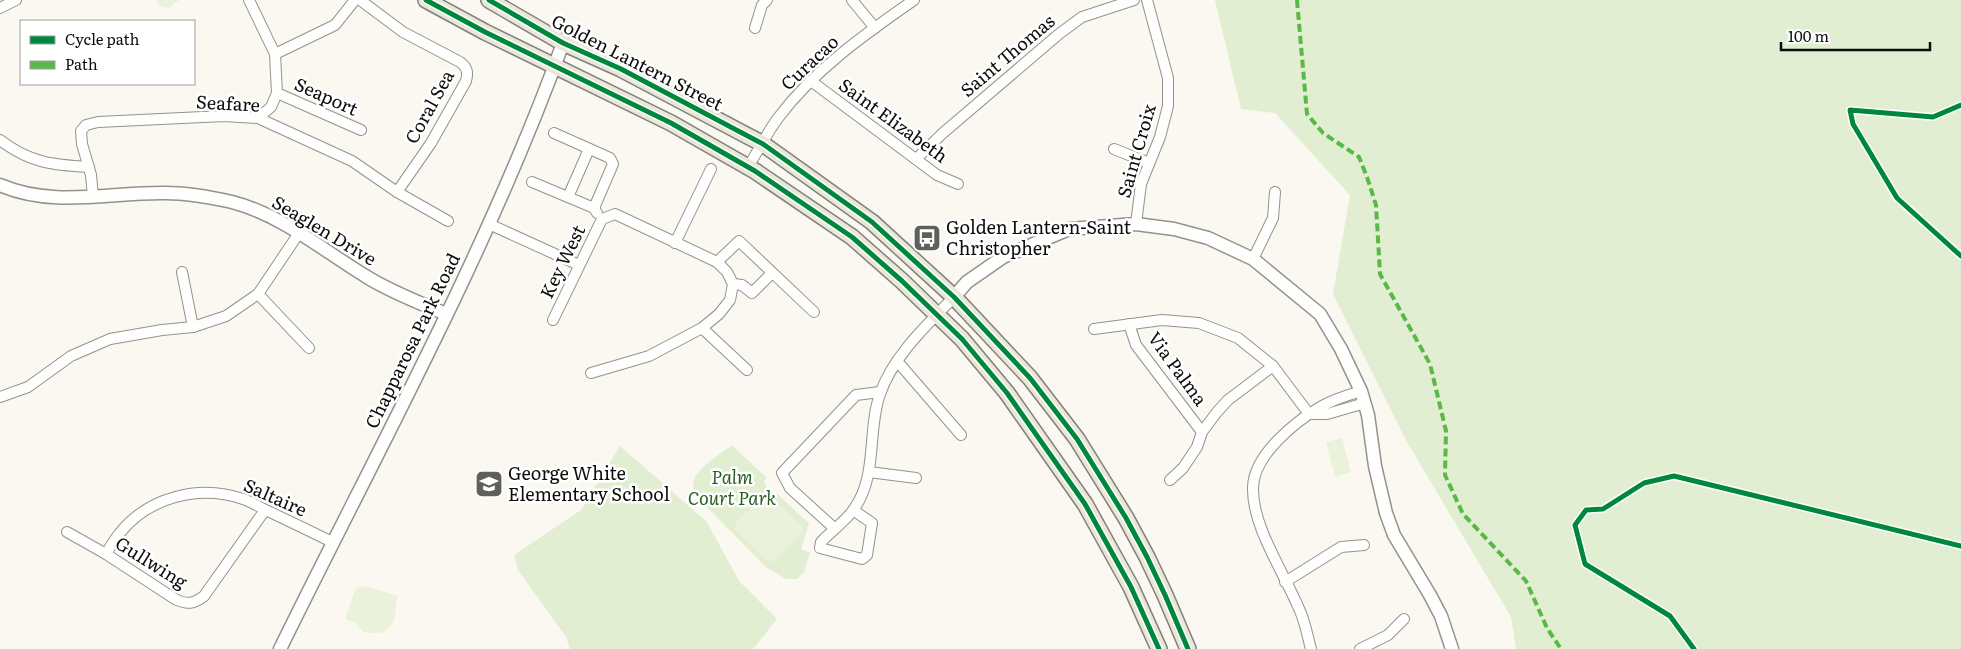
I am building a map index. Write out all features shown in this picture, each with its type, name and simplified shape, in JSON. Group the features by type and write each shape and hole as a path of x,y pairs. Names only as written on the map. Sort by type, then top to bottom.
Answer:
{"main road":[{"path":"426,0 554,67 671,122 748,167 852,237 962,339 1007,393 1086,504 1131,587 1159,649"},
{"name":"Golden Lantern Street","path":"489,0 563,43 621,69 763,144 872,222 954,297 1030,378 1078,439 1126,518 1143,550 1188,649"}],"street":[{"path":"0,8 16,0"},
{"name":"Seaport","path":"249,0 275,54 277,93 271,107 258,118"},
{"path":"275,54 335,25 356,0"},
{"name":"Coral Sea","path":"360,0 403,32 465,65 468,73 466,81 431,143 397,192"},
{"path":"755,28 762,5 767,0"},
{"path":"852,0 875,28"},
{"name":"Curacao","path":"748,167 778,119 811,82 842,53 914,0"},
{"name":"Saint Thomas","path":"916,159 950,126 1082,17 1134,0"},
{"name":"Saint Croix","path":"1136,224 1141,184 1160,137 1168,106 1168,78 1147,0"},
{"name":"Chapparosa Park Road","path":"280,649 489,224 563,43"},
{"name":"Saint Elizabeth","path":"811,82 937,175 958,184"},
{"name":"Seaport","path":"277,93 361,130"},
{"name":"Seafare","path":"93,197 89,167 82,144 81,131 86,125 98,122 224,116 258,118 352,162 397,192 448,220"},
{"path":"554,133 589,149"},
{"path":"0,140 28,158 63,165 89,167"},
{"name":"Key West","path":"568,197 589,149 610,158 612,161 594,208"},
{"path":"1114,149 1149,162"},
{"path":"675,243 711,169"},
{"path":"532,182 594,208 602,219 615,214 717,262 727,272 733,284 730,300 702,328 649,356 591,373"},
{"name":"Seaglen Drive","path":"1,188 56,197 164,193 194,195 233,202 266,215 299,233 369,279 446,314"},
{"path":"1253,260 1273,218 1275,192"},
{"name":"Key West","path":"553,320 578,265 602,219"},
{"path":"489,224 578,265"},
{"path":"853,510 872,523 865,558 820,548 821,542 853,510 862,494 869,472 876,408 880,392 897,361 967,282 1003,258 1069,229 1136,224 1174,229 1208,238 1253,260 1320,314 1341,349 1363,397 1375,466 1386,513 1394,535 1441,616 1452,649"},
{"path":"0,397 28,387 70,356 110,339 193,327 226,316 258,294 299,233"},
{"path":"717,262 739,241 814,312"},
{"path":"182,272 193,327"},
{"path":"733,284 742,285 752,293 772,273"},
{"path":"258,294 309,348"},
{"path":"1094,329 1162,320 1199,323 1238,338 1273,366 1309,414"},
{"name":"Via Palma","path":"1129,324 1136,345 1202,432"},
{"path":"702,328 747,370"},
{"path":"897,361 961,435"},
{"path":"1170,480 1183,468 1198,447 1202,432 1228,400 1273,366"},
{"path":"834,528 790,488 782,474 856,394 880,392"},
{"path":"1311,649 1302,615 1285,582 1258,515 1252,486 1256,472 1274,443 1309,414 1327,414 1363,397"},
{"path":"869,472 916,478"},
{"name":"Saltaire","path":"106,554 119,534 135,518 154,505 176,496 199,492 222,493 244,499 332,542"},
{"name":"Gullwing","path":"67,532 106,554 175,599 185,603 195,602 204,596 265,510"},
{"path":"1285,582 1341,547 1364,545"},
{"path":"1360,649 1388,635 1404,619"}],"green space":[{"path":"156,0 179,0 168,8 161,7"},
{"path":"1215,0 1961,0 1961,649 1516,649 1511,617 1407,442 1333,294 1350,195 1275,113 1241,109"},
{"path":"1342,438 1351,472 1335,477 1326,442"},
{"name":"Palm Court Park","path":"732,445 767,478 764,481 765,485 774,495 776,493 809,523 801,549 810,553 804,572 797,579 786,579 766,567 693,493 694,480 700,470"},
{"path":"620,446 706,521 740,582 777,619 753,649 570,649 566,637 518,570 514,555 581,510"},
{"path":"763,495 769,495 802,526 803,532 774,561 768,561 735,530 735,524"},
{"path":"366,586 398,596 391,627 383,632 363,632 355,623 345,619 356,588"}],"marked path":[{"path":"1297,0 1307,114 1323,133 1359,157 1367,177 1376,205 1380,274 1430,364 1446,431 1445,475 1463,514 1526,581 1547,628 1561,649"}],"cycle path":[{"path":"426,0 485,32 671,123 755,171 852,237 902,281 962,339 1007,393 1085,504 1131,587 1159,649"},
{"path":"489,0 563,43 621,69 763,144 872,222 954,297 1030,378 1077,439 1126,518 1147,557 1188,649"},
{"path":"1961,105 1933,117 1850,110 1853,124 1897,198 1961,256"},
{"path":"1694,649 1670,616 1585,564 1575,525 1586,510 1603,509 1644,483 1674,476 1961,546"}],"place":[{"name":"Golden Lantern-Saint Christopher","path":"927,238"},
{"name":"George White Elementary School","path":"489,484"}]}
